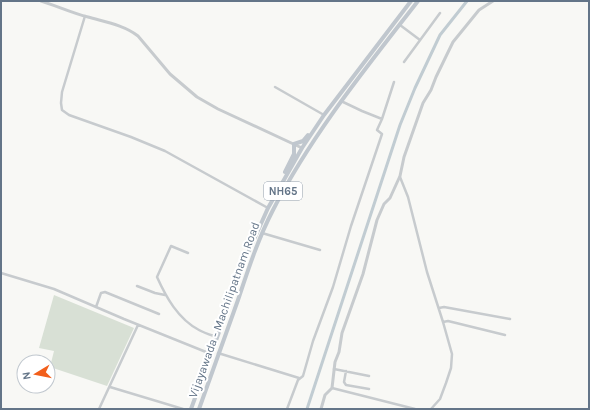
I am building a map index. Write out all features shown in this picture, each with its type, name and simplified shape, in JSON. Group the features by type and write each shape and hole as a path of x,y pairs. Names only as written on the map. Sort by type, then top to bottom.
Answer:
{"highway":[{"name":"Vijayawada - Machilipatnam Road","path":"191,409 247,255 280,185 324,115 411,1"},
{"name":"Vijayawada - Machilipatnam Road","path":"198,409 251,259 273,210 293,174 341,101 418,1"},
{"path":"302,148 306,147 320,125 332,114"},
{"path":"280,185 294,154 294,144 303,140 321,120"}],"street":[{"path":"41,1 85,16 102,20 133,32 170,74 197,96 218,109 302,148"},
{"path":"320,409 325,395 332,388 334,369 342,333 363,274 377,220 384,204 390,198 400,176 404,157 423,103 431,90 450,47 459,33 479,10 493,1"},
{"path":"404,62 440,13"},
{"path":"85,16 62,92 61,108 64,112 165,151 268,208"},
{"path":"400,25 420,40"},
{"path":"287,409 300,378 303,376 313,341 333,287 351,226 381,139 382,134 377,130 394,82"},
{"path":"275,87 324,115"},
{"path":"341,101 382,119"},
{"path":"400,176 408,197 427,272 452,354 451,368 440,399 431,409"},
{"path":"262,233 320,250"},
{"path":"188,253 171,246 157,277 165,295 180,314 198,330 217,337"},
{"path":"1,273 54,289 96,308 211,354"},
{"path":"137,286 165,295"},
{"path":"96,308 100,296 103,292 105,292 159,314"},
{"path":"439,308 444,307 510,319"},
{"path":"443,322 448,321 505,335"},
{"path":"99,409 138,325"},
{"path":"218,353 300,378"},
{"path":"334,369 369,376"},
{"path":"346,371 344,382 346,385 368,389"},
{"path":"110,387 183,409"},
{"path":"332,388 415,409"}],"shaded area":[{"path":"54,295 134,328 107,386 56,369 56,354 53,354 54,351 39,348"}],"waterway":[{"path":"307,409 400,125 415,88 440,35 467,1"}]}
